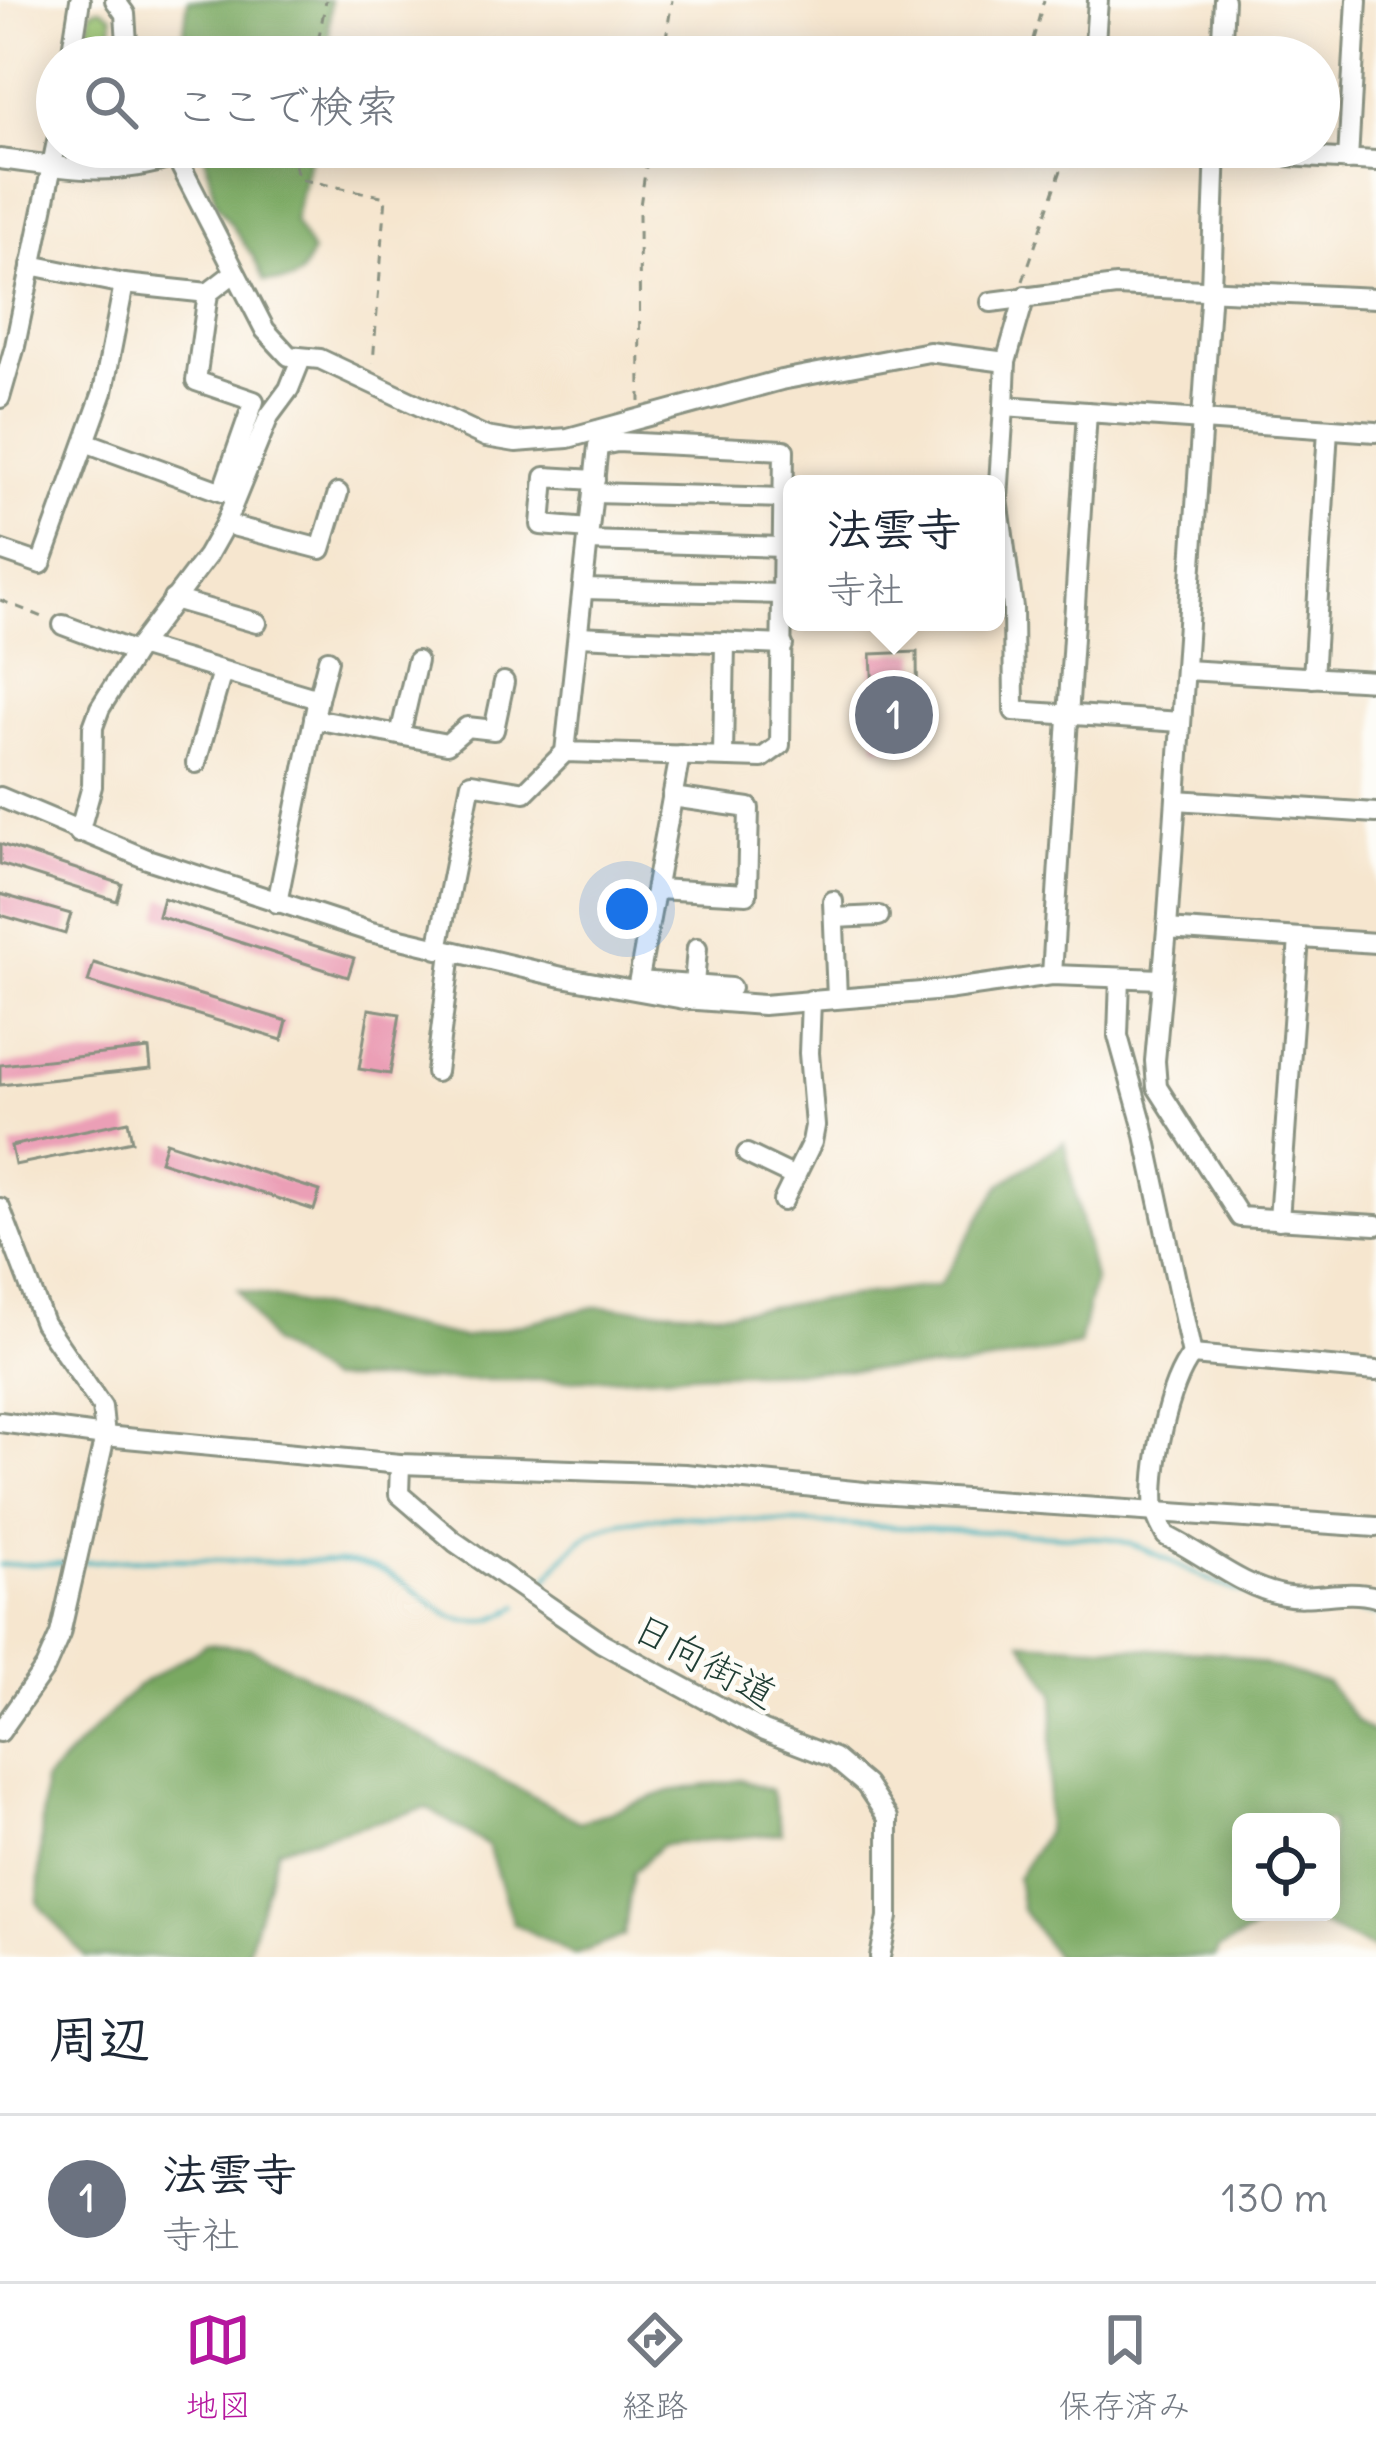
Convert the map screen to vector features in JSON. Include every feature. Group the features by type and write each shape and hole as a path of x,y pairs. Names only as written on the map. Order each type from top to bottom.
{"street":[{"path":"74,36 80,0"},
{"path":"115,0 125,14 127,36"},
{"path":"1095,36 1098,0"},
{"path":"1222,36 1225,0"},
{"path":"1348,160 1357,0"},
{"path":"0,158 36,163"},
{"path":"1340,159 1376,161"},
{"path":"0,398 53,168"},
{"path":"67,168 102,173 143,168"},
{"path":"181,168 266,330 289,356 320,359 464,428 516,442 568,438 781,380 929,352 1006,362"},
{"path":"1215,168 1202,419 1155,1060 1157,1087 1240,1217 1376,1226"},
{"path":"31,265 124,284 208,293 234,273"},
{"path":"0,550 40,564 104,392 124,284"},
{"path":"991,302 1116,286 1376,298"},
{"path":"88,442 222,492 254,401 196,381 208,293"},
{"path":"1000,475 1006,362 1025,296"},
{"path":"79,833 92,786 93,727 100,707 172,599 207,556 269,416 289,389 301,359"},
{"path":"1004,406 1376,432"},
{"path":"1052,975 1087,412"},
{"path":"1313,678 1328,428"},
{"path":"436,1072 444,950 471,783 525,792 566,752 598,446 617,442 784,450 784,475"},
{"path":"566,752 762,758 780,745 783,547 589,535 541,525 545,477 594,486 783,498"},
{"path":"225,524 321,549 338,493"},
{"path":"1005,550 1013,608 1014,711 1181,722"},
{"path":"583,589 783,595"},
{"path":"172,599 257,623"},
{"path":"63,625 318,698"},
{"path":"578,636 783,645"},
{"path":"723,757 724,642"},
{"path":"278,903 328,660"},
{"path":"400,735 417,661"},
{"path":"1185,670 1376,681"},
{"path":"196,764 222,672"},
{"path":"314,719 447,744 466,727 494,730 504,682"},
{"path":"638,985 680,755"},
{"path":"0,797 79,833 278,903 444,950 562,977 731,988"},
{"path":"656,889 747,894 749,808 672,797"},
{"path":"1176,800 1376,813"},
{"path":"837,998 833,909 879,916"},
{"path":"1167,929 1376,943"},
{"path":"1279,1220 1299,938"},
{"path":"694,985 697,948"},
{"path":"638,985 684,999 763,1005 946,990 1052,975 1162,980"},
{"path":"1120,977 1118,1036 1143,1126 1192,1355"},
{"path":"783,1202 815,1126 809,1053 811,1000"},
{"path":"747,1154 795,1177"},
{"path":"0,1208 44,1323 101,1407 105,1436 60,1634 45,1668 0,1732"},
{"path":"1192,1355 1376,1371"},
{"path":"1192,1355 1170,1395 1155,1511 1166,1536 1244,1581 1285,1596 1361,1593 1376,1597"},
{"path":"0,1422 400,1464 685,1474 864,1492 1376,1527"},
{"name":"日向街道","path":"400,1464 399,1494 455,1543 545,1607 764,1731 834,1759 866,1785 888,1817 888,1917 880,1957"}],"path":[{"path":"319,36 326,0"},
{"path":"666,36 672,0"},
{"path":"1034,36 1045,0"},
{"path":"296,168 299,179 386,197 372,382"},
{"path":"640,416 639,212 646,168"},
{"path":"1025,296 1023,277 1062,168"},
{"path":"0,600 63,625"}],"green space":[{"path":"188,0 330,0 329,36 184,36"},
{"path":"101,8 112,16 112,36 87,36 91,11"},
{"path":"208,168 307,168 294,221 312,253 303,270 295,279 264,281 216,203"},
{"path":"1064,1142 1094,1280 1079,1345 960,1368 569,1380 327,1380 271,1343 238,1290 463,1338 594,1307 730,1312 939,1285 1001,1184"},
{"path":"1022,1642 1224,1653 1327,1683 1356,1720 1376,1735 1376,1950 1312,1921 1340,1921 1340,1813 1232,1813 1232,1921 1272,1921 1218,1949 1215,1957 1056,1957 1022,1910 1017,1878 1046,1832 1055,1693"},
{"path":"207,1644 250,1648 580,1822 670,1791 741,1780 771,1790 782,1833 661,1845 633,1873 624,1936 574,1955 513,1923 488,1846 427,1808 278,1848 246,1957 85,1957 38,1903 44,1781 135,1688"}],"building":[{"path":"917,652 918,745 876,747 871,654"},
{"path":"0,844 122,884 117,901 0,864"},
{"path":"0,894 71,914 65,934 0,915"},
{"path":"163,898 354,958 348,977 158,916"},
{"path":"94,963 287,1021 282,1040 88,982"},
{"path":"369,1009 400,1014 390,1074 359,1069"},
{"path":"149,1049 151,1069 0,1085 0,1065"},
{"path":"128,1121 132,1141 15,1165 11,1146"},
{"path":"166,1142 320,1191 314,1210 160,1161"}],"waterway":[{"path":"537,1592 568,1553 594,1532 627,1521 676,1516 1108,1538 1222,1586 1263,1597"},
{"path":"84,1562 346,1562 391,1575 457,1618 495,1618 519,1606"},
{"path":"0,1565 72,1563"},
{"path":"1310,1605 1376,1614"}],"place":[{"name":"法雲寺","path":"894,715"}]}
